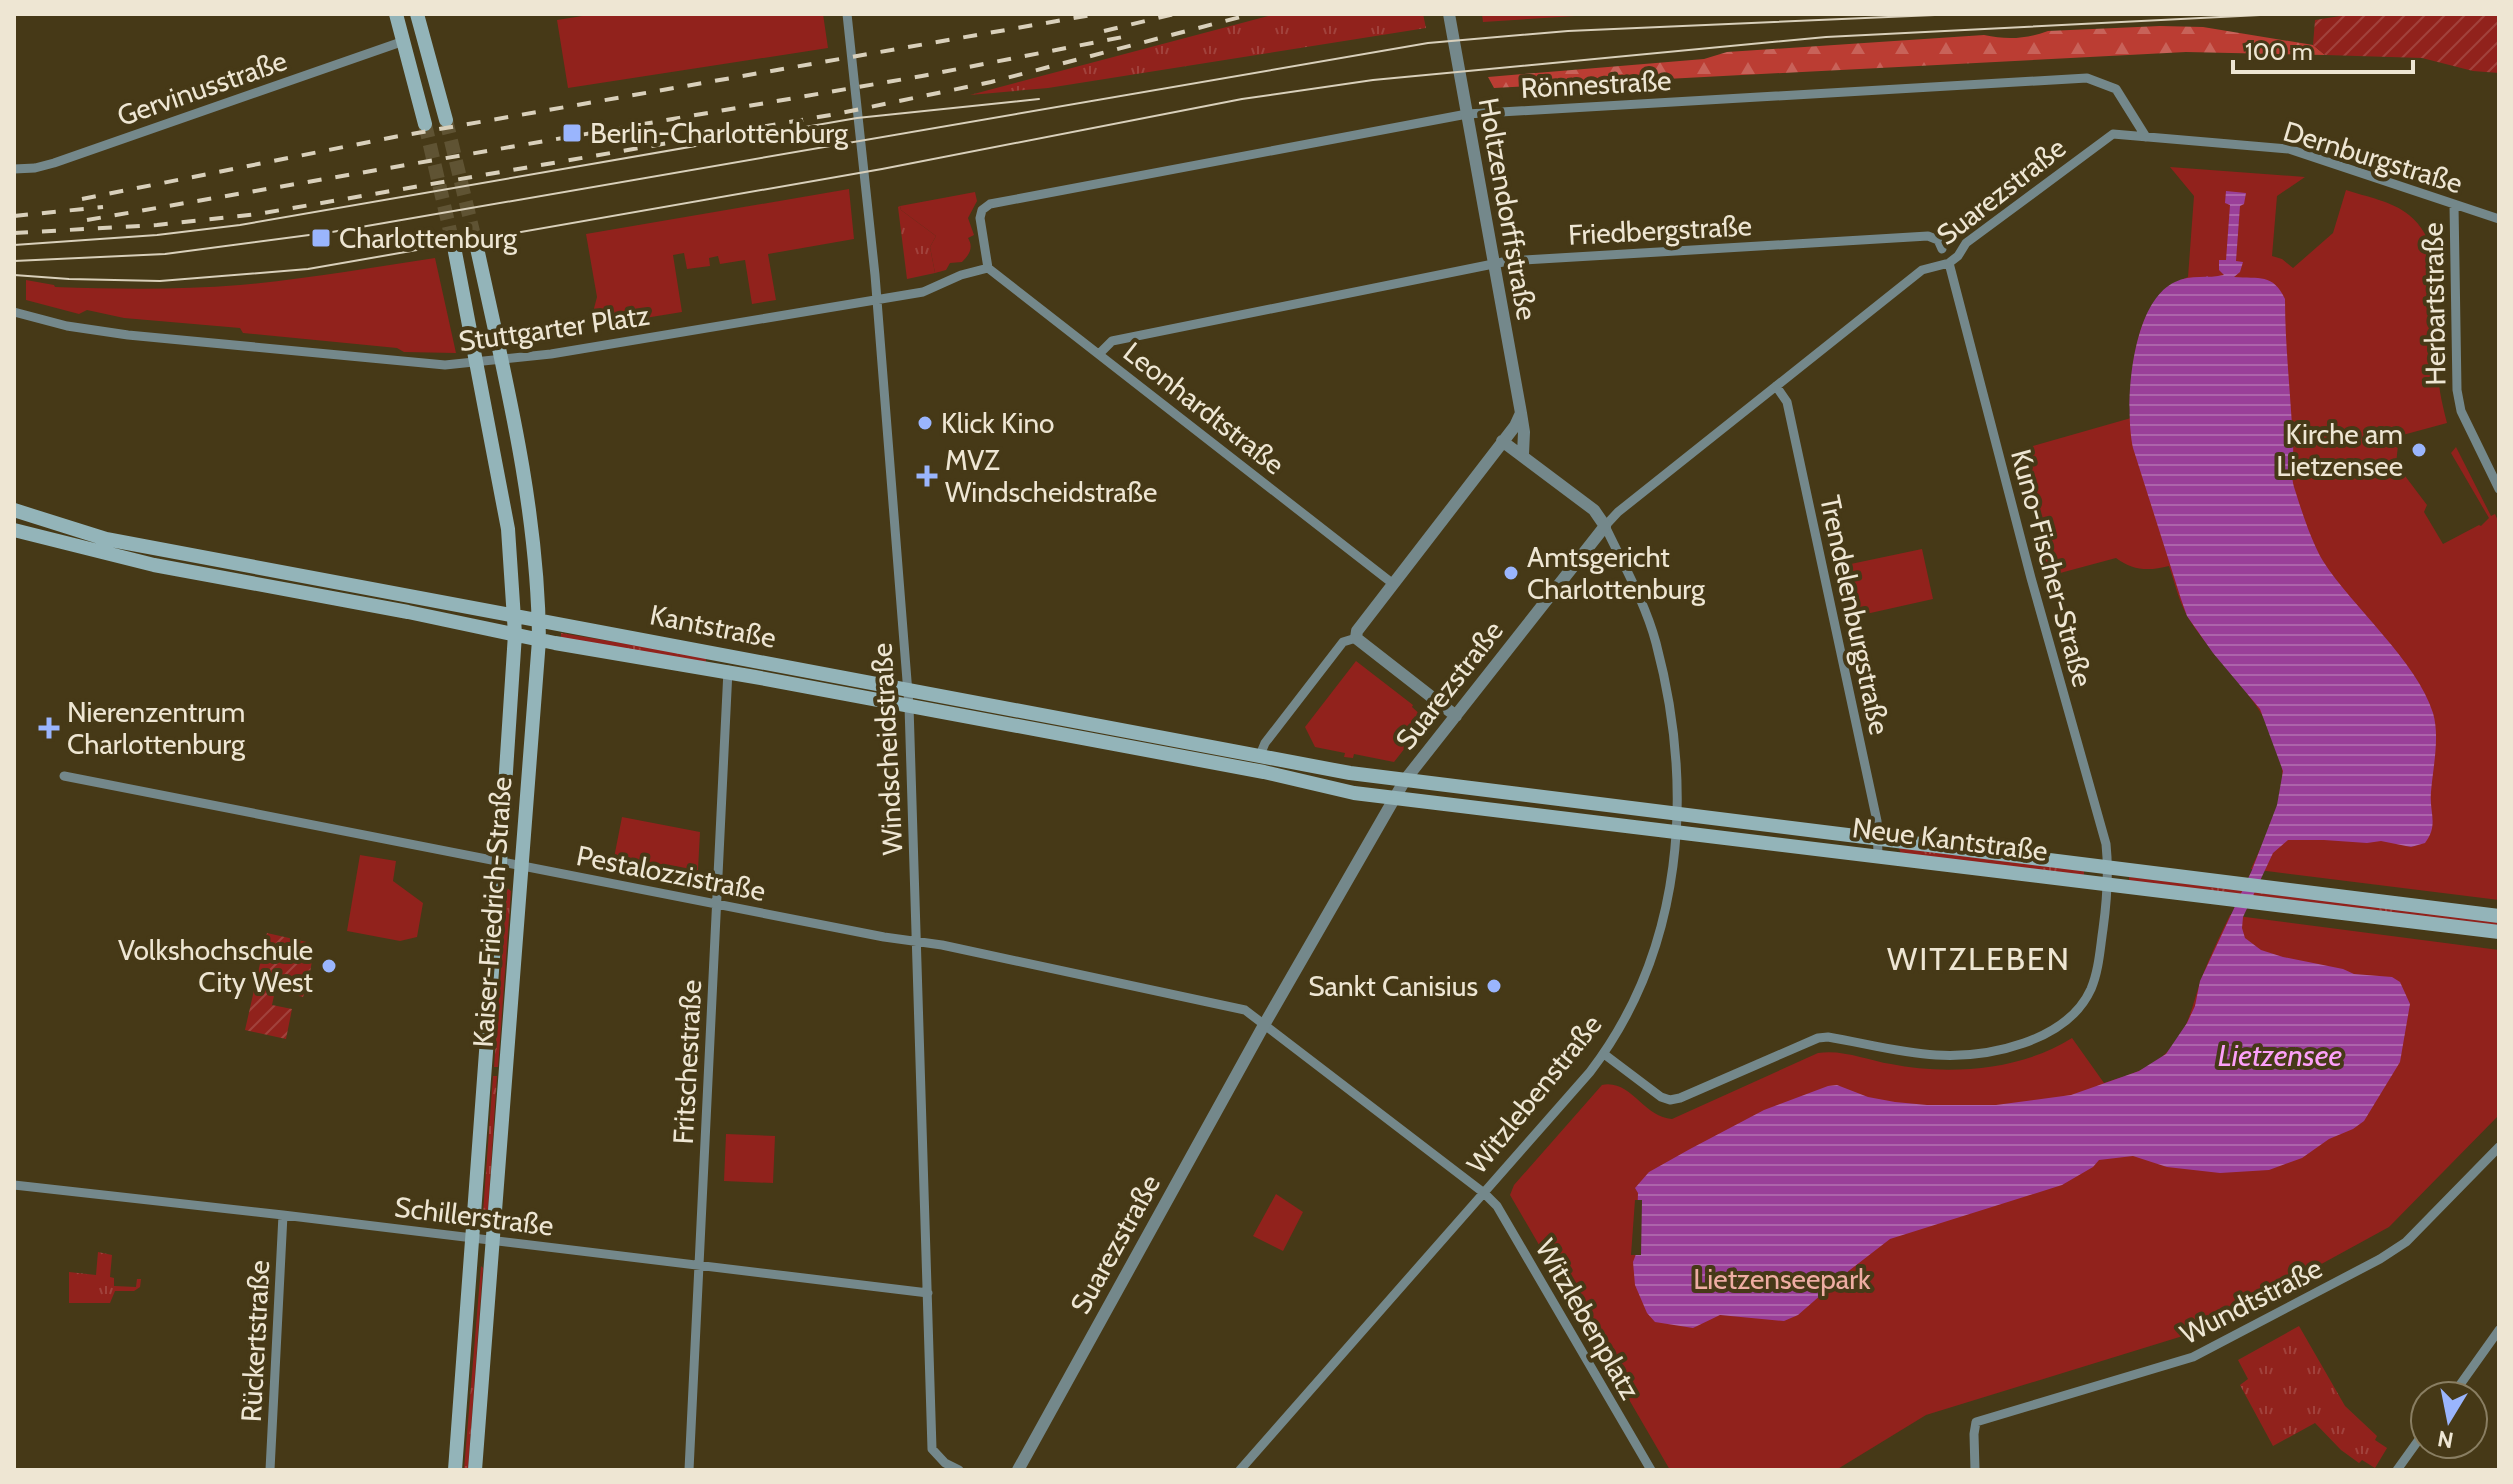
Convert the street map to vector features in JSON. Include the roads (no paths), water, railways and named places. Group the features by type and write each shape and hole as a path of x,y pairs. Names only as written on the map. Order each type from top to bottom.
{"main road":[{"path":"396,14 425,124"},
{"path":"417,14 446,120"},
{"name":"Kaiser-Friedrich-Straße","path":"475,1470 539,640 529,507 477,248"},
{"name":"Kaiser-Friedrich-Straße","path":"455,252 508,529 515,634 455,1470"},
{"name":"Kantstraße","path":"14,510 106,539 1350,773 1405,780"},
{"name":"Kantstraße","path":"14,530 154,565 408,612 539,640 1264,772 1394,799"},
{"name":"Neue Kantstraße","path":"1405,780 2499,916"},
{"name":"Neue Kantstraße","path":"1394,799 2499,932"}],"street":[{"name":"Windscheidstraße","path":"847,14 877,300 909,706 932,1449 945,1463 959,1470"},
{"name":"Holtzendorffstraße","path":"1449,14 1521,413 1523,454"},
{"name":"Gervinusstraße","path":"14,169 54,163 404,41"},
{"name":"Rönnestraße","path":"988,268 980,218 982,210 1005,199 1467,114 2087,78 2116,89 2142,136"},
{"name":"Suarezstraße","path":"1018,1470 1264,1025 1405,780 1605,526 1618,512 1922,270 1949,263 1958,256 1962,246 2113,134 2142,136"},
{"name":"Dernburgstraße","path":"2142,136 2289,149 2499,219"},
{"name":"Herbartstraße","path":"2454,205 2457,390 2461,411 2499,489"},
{"name":"Friedbergstraße","path":"1099,354 1112,341 1508,261 1928,236 1938,240 1942,249"},
{"name":"Kuno-Fischer-Straße","path":"1604,1054 1661,1097 1670,1100 1818,1038 1951,1055 2027,1041 2069,1018 2091,989 2099,959 2109,885 2106,844 2031,578 1949,263"},
{"name":"Stuttgarter Platz","path":"14,312 67,326 128,335 445,365 572,351 923,292 961,275 988,268"},
{"name":"Leonhardtstraße","path":"988,268 1392,583"},
{"name":"Trendelenburgstraße","path":"1776,386 1787,402 1876,815 1878,856"},
{"path":"1260,755 1265,743 1343,642 1356,634 1515,426 1521,413"},
{"name":"Witzlebenstraße","path":"1240,1470 1604,1054 1627,1017 1643,982 1665,911 1679,814 1671,717 1656,642 1635,588 1594,510 1502,441"},
{"path":"1356,634 1456,716"},
{"name":"Fritschestraße","path":"689,1470 731,656"},
{"name":"Pestalozzistraße","path":"64,776 917,942 1245,1010 1264,1025"},
{"name":"Witzlebenplatz","path":"1264,1025 1497,1206 1651,1470"},
{"name":"Wundtstraße","path":"1975,1470 1975,1426 1981,1420 2170,1365 2212,1349 2406,1242 2499,1147"},
{"name":"Schillerstraße","path":"14,1185 928,1293"},
{"name":"Rückertstraße","path":"270,1470 283,1215"},
{"path":"2463,1380 2499,1330"},
{"path":"2397,1470 2409,1453"}],"water":[{"name":"Lietzensee","path":"2226,191 2246,193 2244,204 2240,206 2236,261 2243,262 2240,272 2234,277 2270,281 2285,299 2292,477 2310,535 2336,579 2413,674 2433,713 2436,732 2431,792 2433,824 2425,843 2411,847 2381,841 2288,840 2273,853 2243,917 2242,928 2245,938 2261,950 2354,974 2392,977 2400,982 2410,1004 2400,1062 2364,1121 2329,1139 2302,1158 2269,1170 2220,1173 2167,1167 2133,1156 2099,1160 2093,1167 2062,1185 1890,1239 1798,1315 1784,1321 1720,1315 1693,1328 1655,1322 1647,1313 1635,1285 1633,1262 1636,1254 1638,1193 1635,1188 1649,1172 1764,1110 1828,1086 1837,1085 1868,1097 1927,1105 1996,1105 2071,1095 2139,1071 2166,1054 2187,1023 2195,1006 2200,981 2252,870 2277,805 2283,771 2260,709 2187,616 2133,448 2130,430 2131,382 2140,332 2160,293 2181,280 2224,275 2219,270 2219,260 2226,260 2230,205 2225,203"}],"tunnel":[{"path":"446,120 477,248"},
{"path":"425,124 455,252"}],"tram line":[{"path":"14,261 165,254 332,232 1428,43 1568,31 1958,14"},
{"path":"14,275 160,281 308,269 882,169 1242,99 1373,80 1826,37 2280,14"},
{"path":"14,245 157,235 240,225 857,118 1039,99"}],"railway":[{"path":"82,199 394,137 1097,14"},
{"path":"1104,31 1174,14"},
{"path":"14,233 157,225 258,214 836,114 991,82 1252,14"},
{"path":"87,220 922,76 1123,37"},
{"path":"14,216 103,207"}],"place":[{"name":"Berlin-Charlottenburg","path":"572,133"},
{"name":"Charlottenburg","path":"321,238"},
{"name":"Klick Kino","path":"925,423"},
{"name":"Kirche am Lietzensee","path":"2419,450"},
{"name":"MVZ Windscheidstraße","path":"927,476"},
{"name":"Amtsgericht Charlottenburg","path":"1511,573"},
{"name":"Nierenzentrum Charlottenburg","path":"49,728"},
{"name":"Volkshochschule City West","path":"329,966"},
{"name":"Sankt Canisius","path":"1494,986"}],"district":[{"name":"WITZLEBEN","path":"1979,959"}],"park label":[{"name":"Lietzenseepark","path":"1782,1279"}]}
